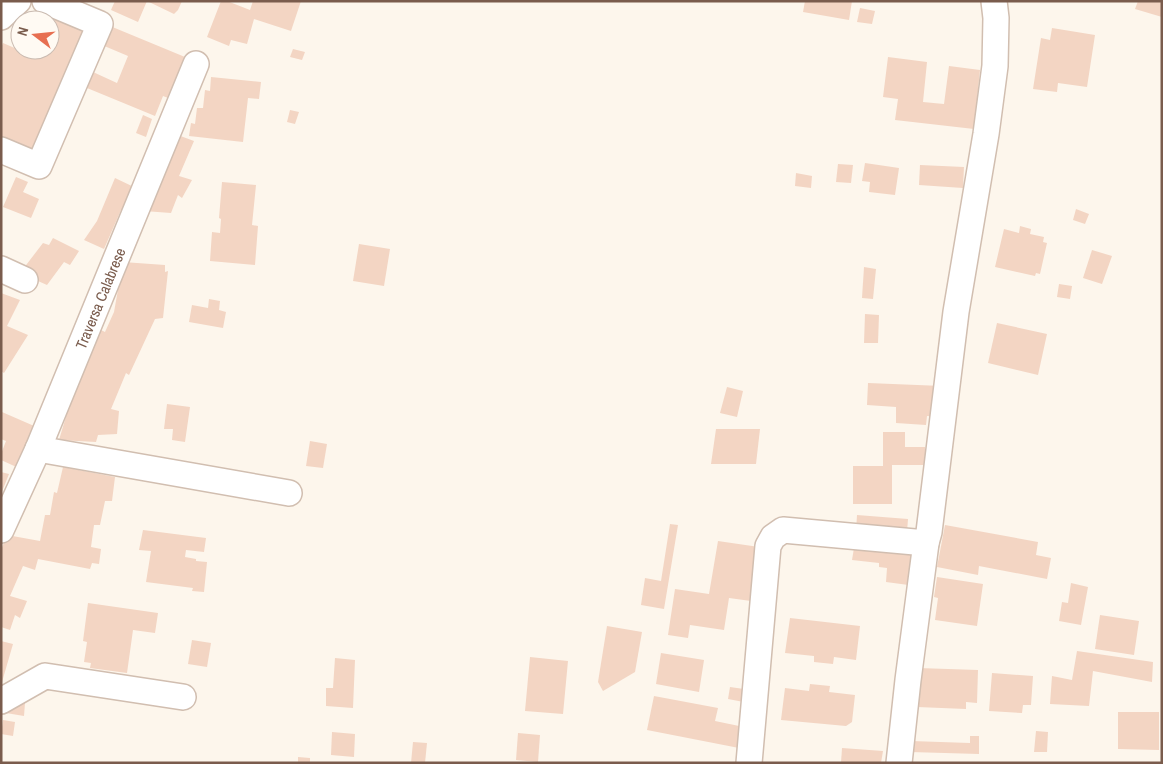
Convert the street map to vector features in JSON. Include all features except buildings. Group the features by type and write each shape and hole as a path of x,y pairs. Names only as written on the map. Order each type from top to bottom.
{"street":[{"path":"1,17 18,1"},
{"path":"1,150 39,166 100,24 45,1"},
{"path":"899,763 956,312 994,75 996,18 994,1"},
{"name":"Traversa Calabrese","path":"1,530 38,449 196,64"},
{"path":"1,269 25,280"},
{"path":"38,449 290,492"},
{"path":"748,763 768,546 773,537 783,530 926,543"},
{"path":"1,701 45,676 183,697"}]}
